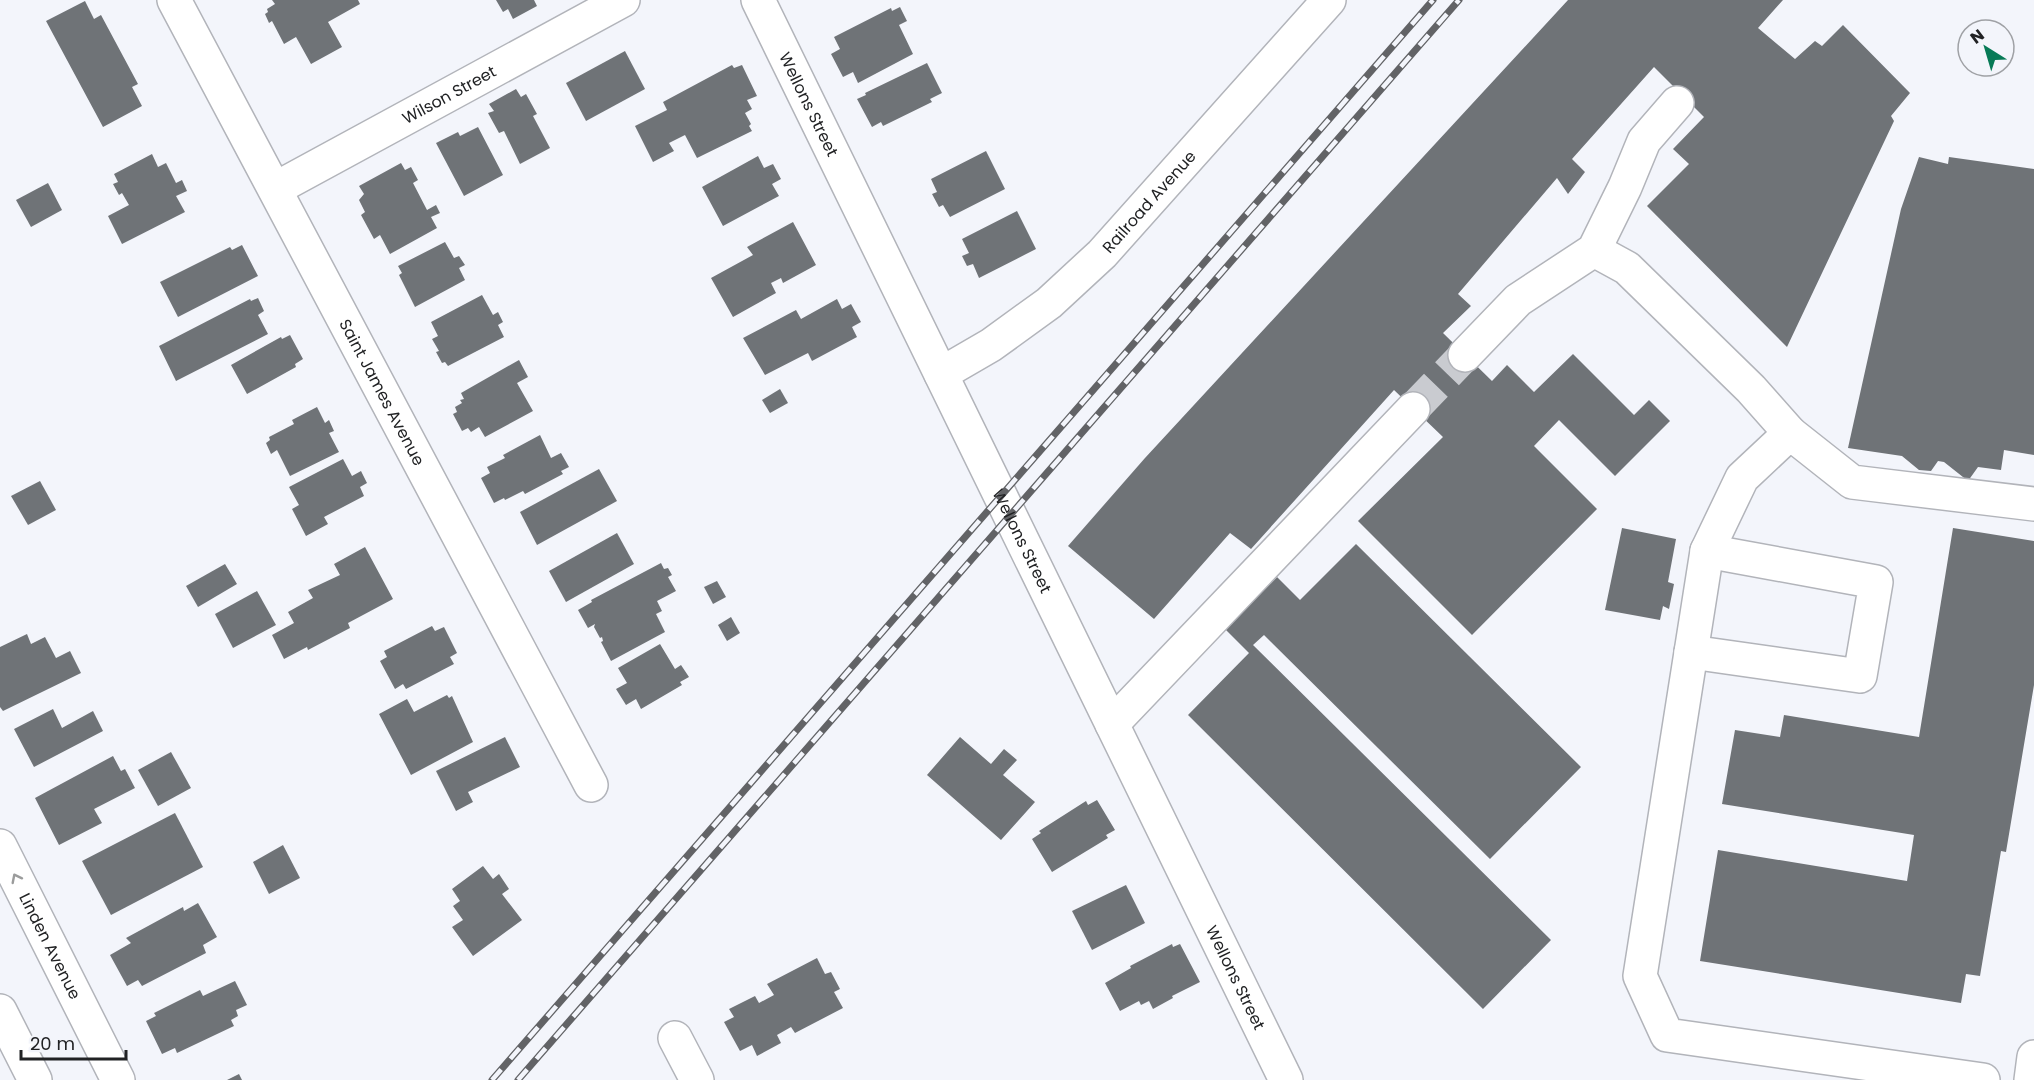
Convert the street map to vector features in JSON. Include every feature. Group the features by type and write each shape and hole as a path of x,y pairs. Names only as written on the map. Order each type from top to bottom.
{"street":[{"name":"Saint James Avenue","path":"174,0 591,785"},
{"name":"Wilson Street","path":"275,189 623,0"},
{"name":"Wellons Street","path":"758,0 1286,1080"},
{"name":"Railroad Avenue","path":"941,374 991,345 1049,303 1102,254 1329,0"},
{"path":"1465,355 1518,300 1594,250 1625,187 1644,141 1677,103"},
{"path":"1594,250 1627,268 1751,389 1790,433 1852,482 2034,504"},
{"path":"1112,724 1413,409"},
{"path":"1790,433 1742,478 1707,551 1640,976 1667,1035 1983,1080"},
{"path":"1691,652 1860,676 1876,582 1707,551"},
{"name":"Linden Avenue","path":"0,846 118,1080"},
{"path":"0,1011 35,1080"},
{"path":"675,1038 697,1080"},
{"path":"2031,1080 2034,1057"}],"building":[{"path":"272,0 358,0 360,4 328,22 342,47 311,64 296,37 284,44 272,21 269,23 265,14 268,12 267,9 275,4"},
{"path":"496,0 534,0 537,6 513,19 508,9 503,12"},
{"path":"1568,0 1783,0 1758,28 1795,59 1815,41 1822,46 1843,25 1910,93 1891,116 1894,121 1787,347 1647,206 1689,164 1673,149 1704,117 1654,67 1572,159 1585,172 1568,194 1557,178 1458,294 1471,306 1443,333 1492,381 1507,365 1534,392 1573,354 1634,415 1649,400 1670,421 1615,476 1559,420 1534,446 1597,509 1472,635 1358,521 1443,437 1394,390 1251,549 1230,533 1154,619 1068,546 1145,458"},
{"path":"85,1 94,19 101,15 138,84 132,87 142,106 103,127 46,21"},
{"path":"900,7 907,21 899,25 913,54 858,83 853,72 843,77 831,54 840,49 834,37 891,8 892,11"},
{"path":"625,51 645,89 586,121 566,83"},
{"path":"927,63 942,93 930,99 932,102 883,126 881,122 872,127 857,99"},
{"path":"732,65 734,68 742,65 757,96 747,100 752,109 745,113 752,131 697,158 685,135 669,143 674,151 653,162 635,126 667,110 663,102"},
{"path":"516,89 521,97 526,94 537,114 533,116 550,148 520,164 504,131 499,133 488,113 494,111 489,104"},
{"path":"478,127 503,175 464,196 436,143 458,132 460,136"},
{"path":"986,151 1005,189 950,217 943,205 939,207 932,194 937,192 931,179"},
{"path":"152,154 158,167 166,163 176,183 182,180 187,191 176,196 185,212 122,244 108,216 129,205 122,193 119,195 113,184 118,182 114,174"},
{"path":"758,156 764,168 773,164 781,179 772,184 779,196 723,226 702,187"},
{"path":"1919,157 1948,164 1949,157 2034,169 2034,455 2004,450 2001,470 1978,467 1968,481 1944,462 1938,461 1931,471 1919,470 1902,456 1848,448 1901,209"},
{"path":"401,163 405,170 411,167 418,180 413,183 427,210 436,205 440,213 431,217 437,228 390,254 380,235 374,239 361,215 365,212 359,200 364,194 359,186"},
{"path":"48,183 62,210 31,227 16,200"},
{"path":"1017,211 1036,249 979,278 973,264 967,266 962,256 969,253 962,239"},
{"path":"793,222 816,265 783,283 781,278 771,283 776,293 733,317 711,278 753,255 747,247"},
{"path":"445,242 454,258 459,256 465,265 459,268 465,280 415,307 399,275 402,273 398,266"},
{"path":"242,245 258,276 178,317 160,282 230,247 232,250"},
{"path":"482,295 493,315 498,312 503,322 498,325 504,337 448,366 445,362 442,363 436,352 439,351 432,339 438,336 431,322"},
{"path":"258,298 264,311 258,315 268,334 176,381 159,346 250,299 251,301"},
{"path":"837,299 842,309 851,304 861,322 852,327 857,337 812,361 808,353 765,375 743,338 796,310 801,319"},
{"path":"290,335 303,359 295,364 296,367 247,394 231,365 281,337 282,339"},
{"path":"519,360 528,377 517,383 533,411 485,437 479,427 471,432 468,428 462,431 453,414 457,412 455,407 462,403 460,400 464,399 461,393"},
{"path":"780,389 788,403 770,413 762,400"},
{"path":"317,407 325,423 329,420 334,431 329,433 339,452 290,476 277,450 271,454 266,443 270,440 269,437 294,424 292,420"},
{"path":"540,435 551,458 561,453 569,467 561,471 563,474 525,494 523,491 494,503 481,478 490,473 487,467 505,458 503,455"},
{"path":"343,459 352,476 361,471 367,483 360,487 364,496 324,517 328,524 306,536 292,509 299,505 289,487"},
{"path":"599,469 617,501 537,545 520,512"},
{"path":"40,481 56,510 28,525 11,496"},
{"path":"1622,528 1676,539 1668,582 1674,584 1669,609 1663,606 1660,620 1605,610"},
{"path":"1953,528 2034,541 2034,685 2006,852 2001,851 1980,976 1966,974 1961,1003 1700,961 1718,850 1907,881 1914,835 1722,804 1735,730 1780,737 1784,715 1919,737"},
{"path":"617,533 634,564 566,602 549,571"},
{"path":"1356,544 1581,767 1490,859 1264,635 1253,645 1551,940 1483,1009 1188,715 1249,653 1225,629 1277,577 1300,600"},
{"path":"365,547 393,599 348,623 350,628 308,650 307,647 284,659 272,635 294,623 288,612 313,598 308,590 340,575 334,564"},
{"path":"661,563 664,569 668,568 672,575 668,577 676,591 657,601 662,611 656,614 665,632 611,661 601,642 602,637 600,638 594,627 595,624 588,628 578,610 592,602 591,600"},
{"path":"225,564 237,584 198,607 186,586"},
{"path":"717,581 726,597 713,604 704,587"},
{"path":"257,591 276,625 233,648 215,614"},
{"path":"731,617 740,633 727,641 718,625"},
{"path":"432,626 435,631 444,627 457,653 450,657 454,664 406,689 403,684 395,689 380,661 387,657 384,651"},
{"path":"27,634 31,644 45,637 56,658 70,651 81,673 3,711 0,707 0,647"},
{"path":"660,644 675,669 681,665 689,677 680,682 682,685 641,709 636,699 626,705 616,689 627,683 618,668"},
{"path":"447,695 449,698 452,696 473,742 411,775 379,714 407,699 414,712"},
{"path":"53,709 62,728 93,711 103,731 34,767 14,729"},
{"path":"505,737 520,767 468,792 473,802 456,811 436,771"},
{"path":"960,737 991,764 1004,749 1017,760 1003,775 1035,802 1001,840 927,775"},
{"path":"171,752 191,788 158,806 138,770"},
{"path":"113,756 121,771 125,769 135,788 94,809 102,823 59,845 35,798"},
{"path":"1097,800 1115,830 1106,835 1108,838 1052,872 1032,839 1041,833 1039,831 1086,801 1088,805"},
{"path":"175,813 203,867 111,915 82,861"},
{"path":"283,845 300,878 269,894 253,862"},
{"path":"483,866 493,879 499,874 509,889 502,894 522,920 473,956 452,927 463,920 453,906 460,901 452,889"},
{"path":"1126,885 1145,923 1092,950 1072,911"},
{"path":"198,903 217,937 203,945 206,953 142,986 138,980 127,986 110,955 131,943 126,938 183,907 184,911"},
{"path":"1172,944 1173,947 1180,944 1200,982 1172,996 1173,998 1153,1009 1149,1001 1141,1005 1139,1001 1120,1011 1105,983 1131,968 1130,966"},
{"path":"817,958 825,974 831,972 840,989 834,992 843,1008 795,1033 791,1027 777,1035 781,1043 757,1056 752,1045 740,1051 724,1022 734,1017 729,1009 755,996 759,1003 774,995 767,984"},
{"path":"235,981 247,1005 236,1010 238,1016 231,1020 234,1026 177,1053 175,1048 162,1054 146,1021 156,1016 154,1013 200,990 203,996"},
{"path":"239,1074 242,1080 227,1080"}],"tunnel":[{"path":"1413,409 1465,355"}],"railway":[{"path":"492,1080 1433,0"},
{"path":"518,1080 1459,0"}]}
